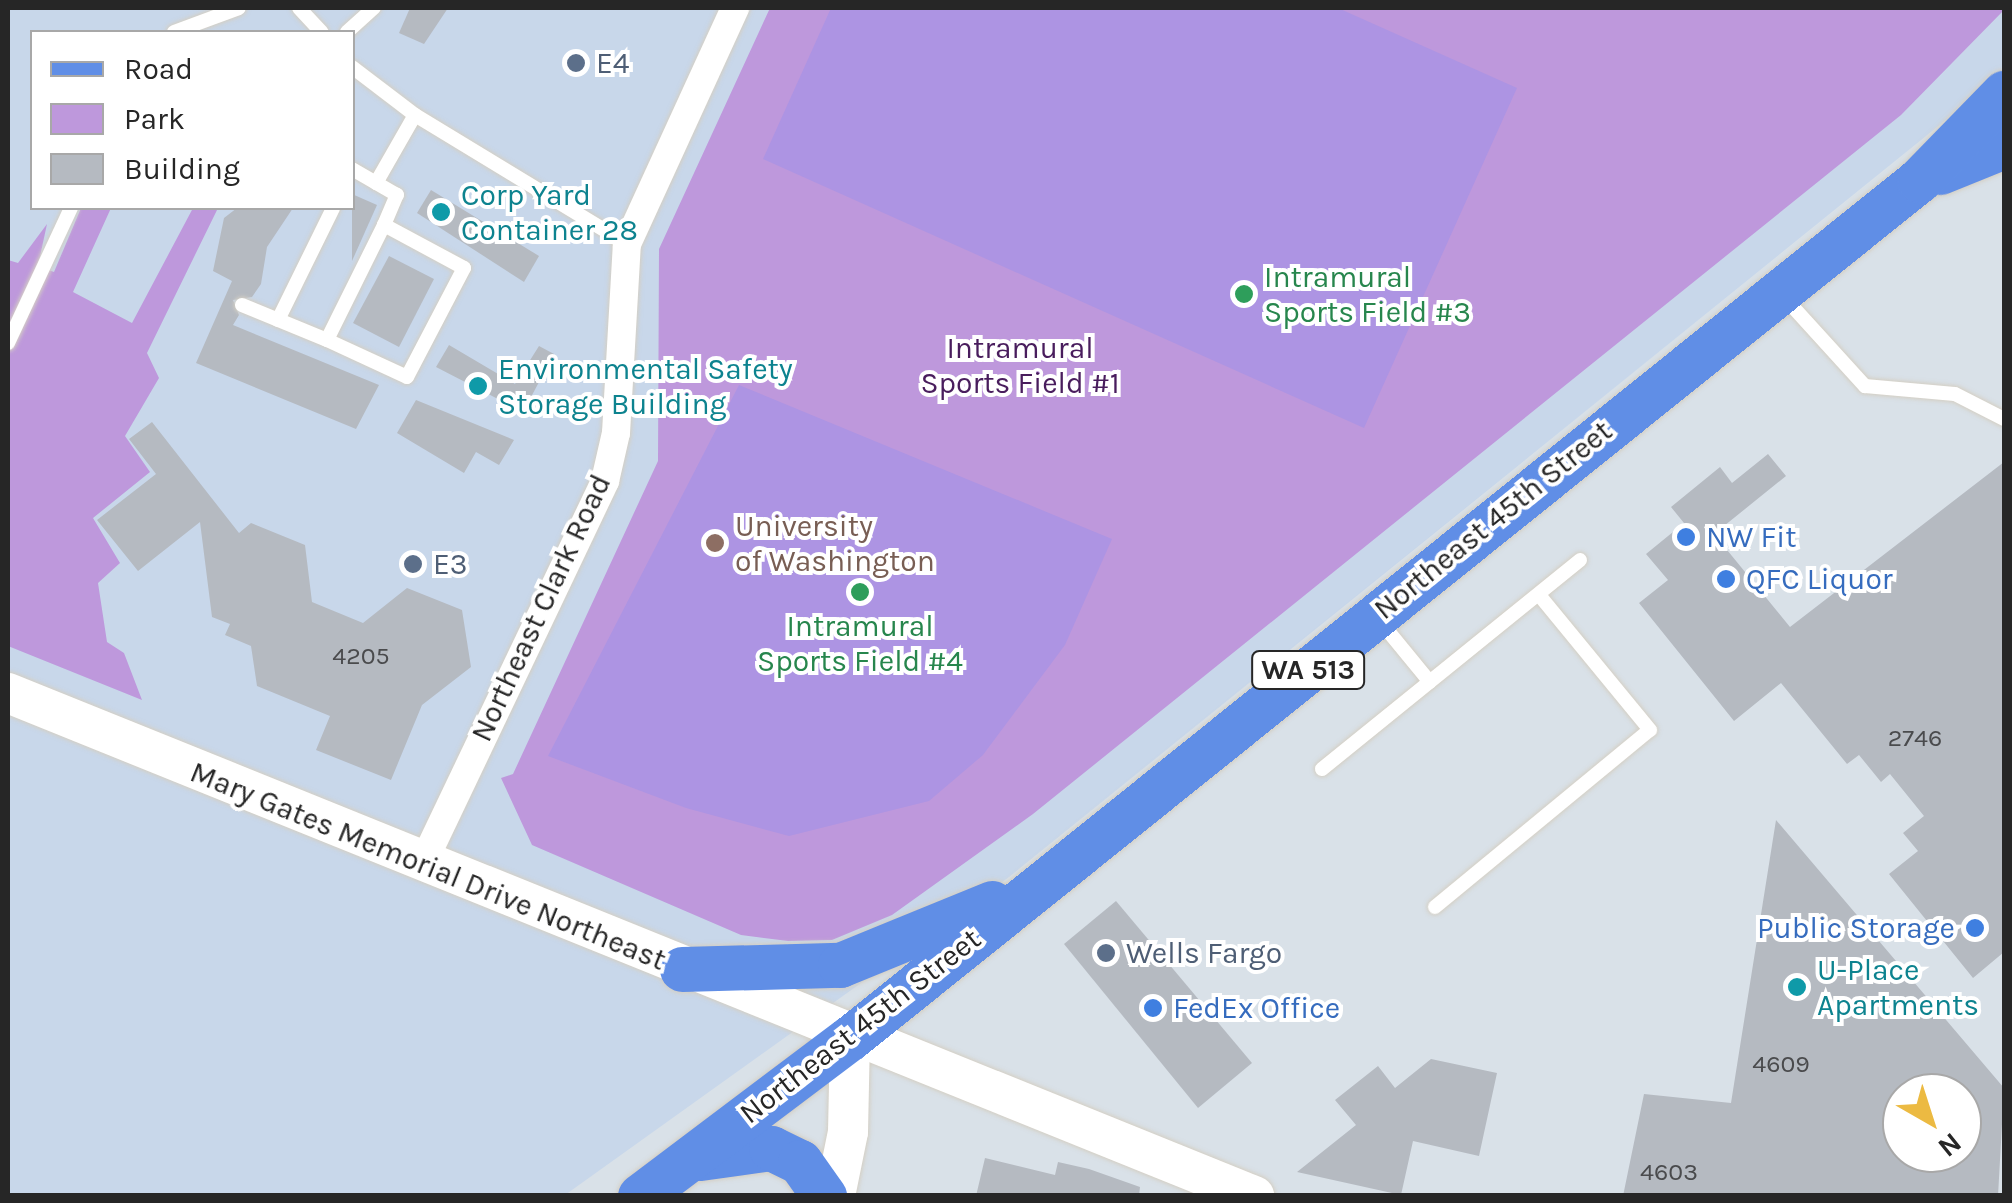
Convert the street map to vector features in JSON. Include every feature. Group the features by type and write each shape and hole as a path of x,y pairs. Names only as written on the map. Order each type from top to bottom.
{"main road":[{"name":"Northeast 45th Street","path":"640,1196 850,1038 1919,180 2004,93"},
{"path":"1919,180 2004,146"},
{"path":"682,969 840,964 1040,883"},
{"path":"683,1163 746,1146 771,1148 800,1162 824,1196"}],"street":[{"name":"Northeast Clark Road","path":"423,863 604,480 616,433 627,244 734,8"},
{"name":"Mary Gates Memorial Drive Northeast","path":"8,694 850,1038 1254,1196"},
{"path":"835,1196 848,1132 850,1038"}],"lane":[{"path":"179,30 238,8"},
{"path":"299,8 318,30"},
{"path":"349,30 374,8"},
{"path":"355,70 415,115 627,244"},
{"path":"376,183 415,115"},
{"path":"327,340 397,195 355,171"},
{"path":"8,344 70,210"},
{"path":"278,320 332,210"},
{"path":"242,304 406,377 464,268 384,225"},
{"path":"1780,292 1865,386 1966,397 2004,419"},
{"path":"1322,768 1580,560"},
{"path":"1435,907 1650,730 1539,595"},
{"path":"1375,616 1430,682"}],"shaded area":[{"name":"University of Washington","path":"8,8 2004,8 2004,73 1009,877 565,1195 8,1196"},
{"name":"Intramural Sports Field #3","path":"831,8 1338,8 1517,88 1364,428 763,159"},
{"name":"Intramural Sports Field #4","path":"739,385 1112,539 1065,645 983,755 929,801 789,836 686,808 548,756"}],"green space":[{"name":"Intramural Sports Field #1","path":"770,8 2004,10 1901,115 1033,814 892,915 832,940 788,941 741,935 532,845 501,778 513,774 658,461 659,249"},
{"path":"80,210 110,210 73,292 132,323 192,210 217,210 147,353 159,378 125,436 150,472 93,518 120,563 98,583 107,642 124,653 142,700 8,646 8,260 18,263 47,224 38,266 54,272"}],"building":[{"path":"410,8 448,8 424,44 399,33"},
{"path":"431,190 539,256 524,282 417,213"},
{"path":"355,195 377,205 352,261 352,210"},
{"path":"234,210 292,210 267,247 261,284 252,297 233,300 239,315 233,325 379,385 356,429 196,363 232,281 213,271 224,218"},
{"path":"389,256 434,279 399,347 353,323"},
{"path":"449,345 515,384 539,346 554,354 523,412 436,367"},
{"path":"416,400 514,440 499,465 476,452 464,473 397,433"},
{"path":"152,422 239,533 251,523 305,545 312,602 363,623 407,588 462,610 471,667 422,705 391,780 316,750 330,716 257,686 251,646 225,635 230,624 212,617 200,522 138,571 97,520 156,474 129,439"},
{"path":"1768,454 1786,476 1714,534 1790,627 2004,462 2004,952 1973,978 1889,874 1918,851 1903,833 1924,816 1890,774 1881,782 1859,755 1847,764 1781,683 1734,721 1639,603 1668,580 1646,554 1684,523 1671,507 1720,467 1732,483"},
{"name":"U-Place Apartments","path":"1776,820 2004,1088 1998,1196 1623,1196 1644,1094 1731,1103"},
{"path":"1116,901 1252,1063 1198,1108 1064,944"},
{"path":"1431,1059 1497,1073 1479,1156 1413,1141 1401,1195 1297,1172 1356,1125 1335,1100 1378,1066 1395,1088"},
{"path":"985,1158 1055,1175 1058,1162 1089,1169 1140,1187 1139,1196 976,1196"}],"place":[{"name":"E4","path":"576,63"},
{"name":"Corp Yard Container 28","path":"441,212"},
{"name":"Intramural Sports Field #3","path":"1244,294"},
{"name":"Environmental Safety Storage Building","path":"478,386"},
{"name":"NW Fit","path":"1686,537"},
{"name":"University of Washington","path":"715,543"},
{"name":"E3","path":"413,564"},
{"name":"QFC Liquor","path":"1726,579"},
{"name":"Intramural Sports Field #4","path":"860,592"},
{"name":"Public Storage","path":"1975,928"},
{"name":"Wells Fargo","path":"1106,953"},
{"name":"U-Place Apartments","path":"1797,987"},
{"name":"FedEx Office","path":"1153,1008"}]}
